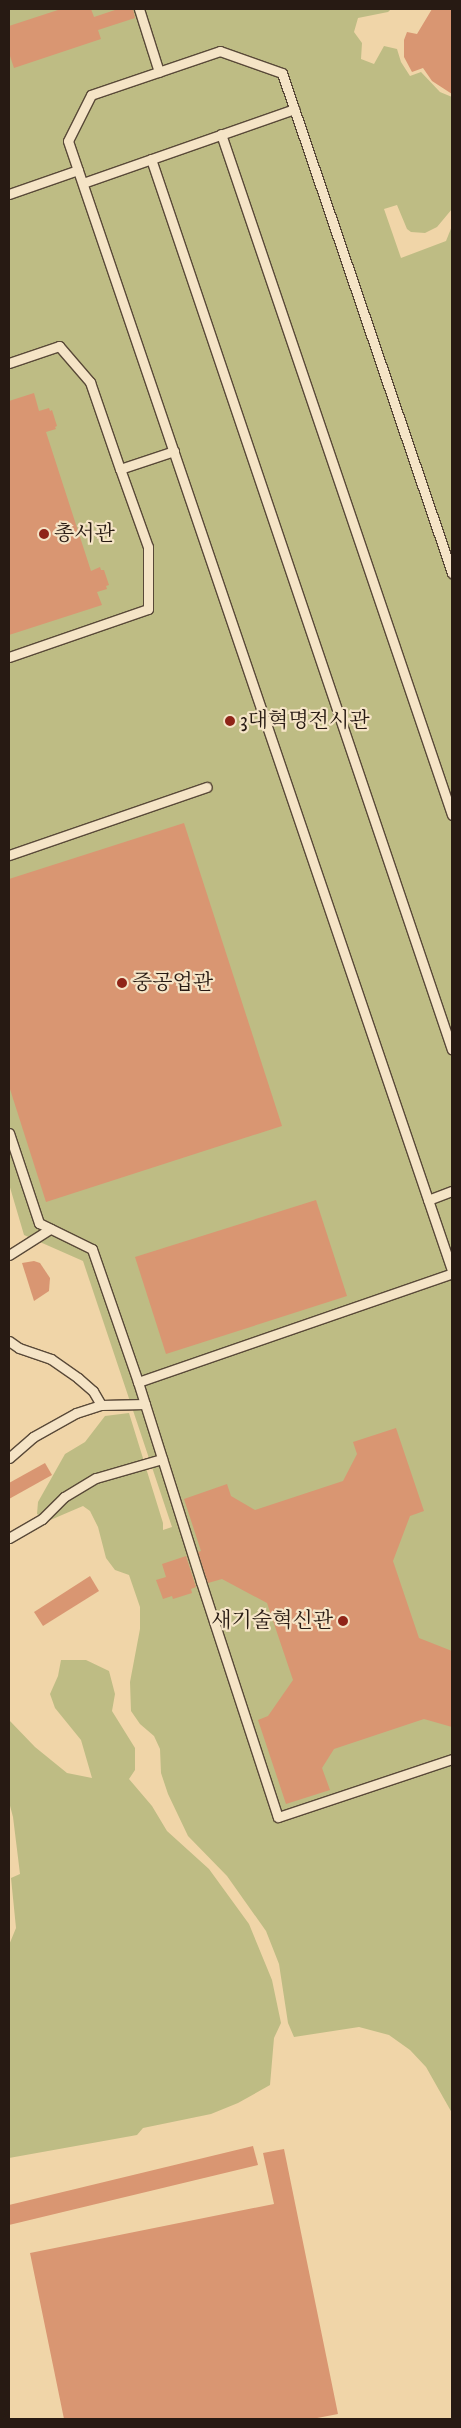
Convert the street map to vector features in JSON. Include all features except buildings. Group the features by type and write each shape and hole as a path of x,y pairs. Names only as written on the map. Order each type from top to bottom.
{"lane":[{"path":"139,9 159,72"},
{"path":"138,1382 452,1271 68,141 91,95 220,51 282,73 452,573"},
{"path":"83,183 294,109"},
{"path":"221,134 452,816"},
{"path":"150,159 452,1050"},
{"path":"9,194 78,170"},
{"path":"9,363 59,346 90,382 148,547 148,609 9,657"},
{"path":"120,469 174,451"},
{"path":"442,544 452,541"},
{"path":"9,855 206,787"},
{"path":"9,1133 38,1223 92,1248 138,1382 278,1817 452,1759"},
{"path":"428,1200 452,1191"},
{"path":"9,1255 50,1229"},
{"path":"9,1340 19,1348 51,1359 64,1368 93,1391 101,1405"},
{"path":"9,1458 34,1437 76,1413 101,1405 145,1404"},
{"path":"9,1538 42,1519 64,1497 96,1478 162,1459"}],"shaded area":[{"name":"3대혁명전시관","path":"391,9 388,12 358,18 354,32 362,43 361,59 374,64 384,46 397,49 401,62 410,76 421,72 440,92 452,97 452,209 437,227 425,233 411,232 407,229 397,205 384,209 401,258 446,241 452,226 452,2113 426,2067 410,2050 389,2035 359,2027 294,2037 288,2023 279,1964 266,1931 227,1876 188,1836 168,1794 161,1773 160,1749 154,1736 140,1724 131,1711 130,1682 140,1629 140,1607 129,1575 115,1570 106,1558 98,1527 90,1511 83,1506 48,1521 37,1514 38,1502 65,1454 85,1442 105,1416 129,1413 163,1523 163,1530 172,1527 83,1261 24,1235 9,1184 9,10"},
{"path":"61,1660 86,1660 109,1671 115,1694 112,1711 135,1748 135,1770 129,1779 152,1806 167,1831 209,1869 249,1924 272,1980 281,2023 274,2038 270,2085 238,2103 211,2114 143,2128 137,2135 9,2158 9,1945 16,1928 11,1878 20,1874 13,1817 9,1802 9,1720 35,1747 67,1773 92,1778 81,1740 55,1708 50,1694 58,1676"}],"place":[{"name":"총서관","path":"44,534"},
{"name":"3대혁명전시관","path":"230,721"},
{"name":"중공업관","path":"122,983"},
{"name":"새기술혁신관","path":"343,1621"}]}
